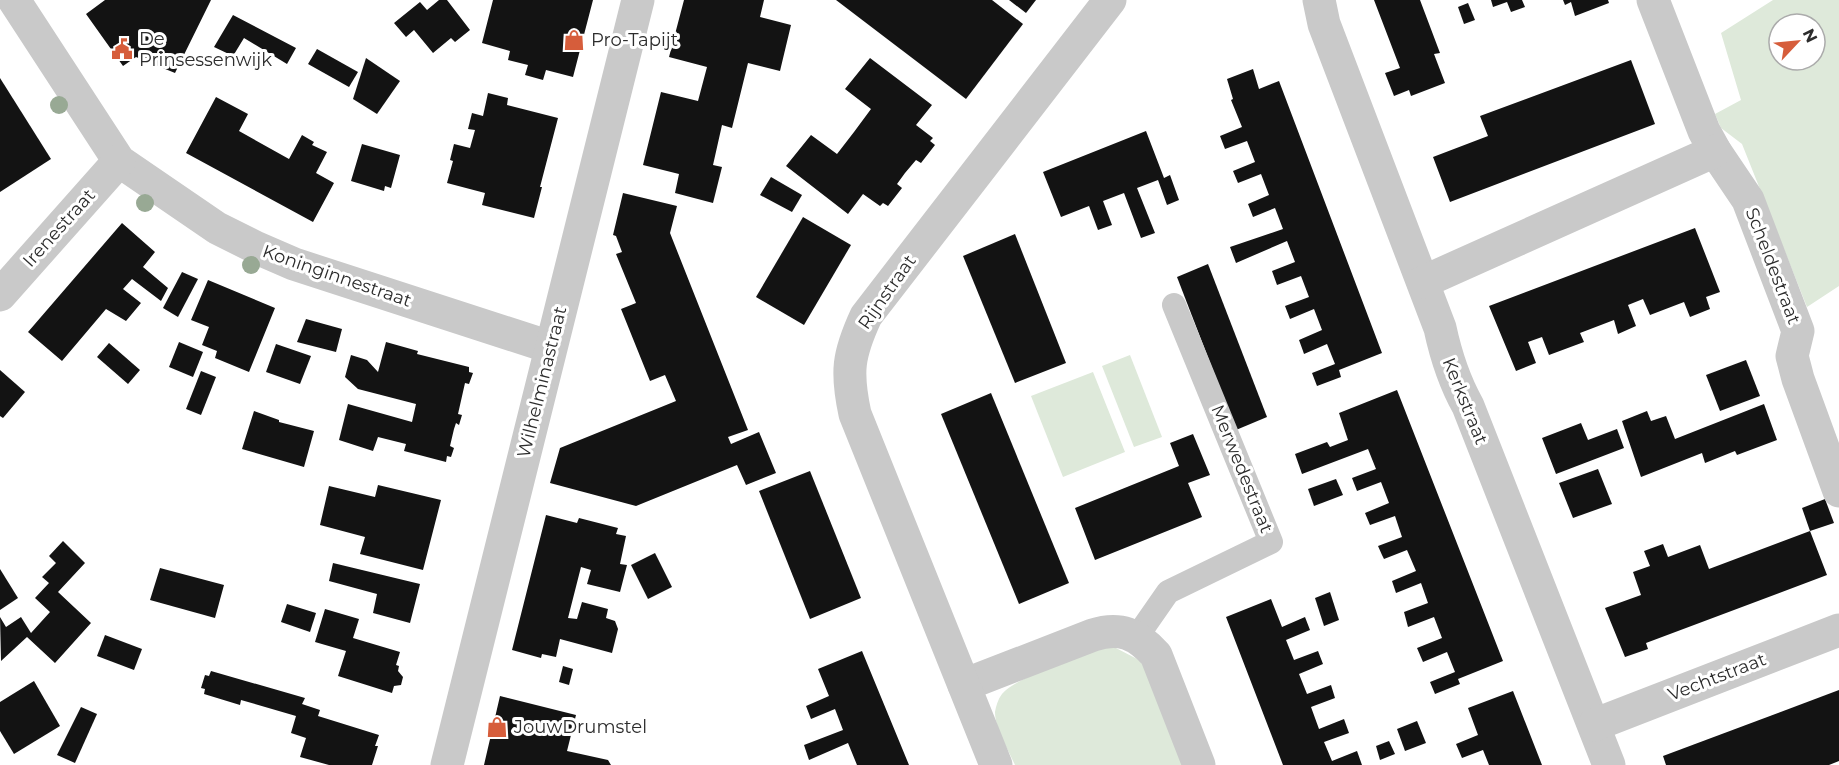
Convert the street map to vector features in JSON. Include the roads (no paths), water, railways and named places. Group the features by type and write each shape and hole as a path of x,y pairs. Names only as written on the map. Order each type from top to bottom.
{"street":[{"name":"Koninginnestraat","path":"14,0 119,161 217,228 294,264 550,347"},
{"name":"Wilhelminastraat","path":"447,765 638,0"},
{"name":"Rijnstraat","path":"996,765 855,414 849,389 849,363 866,316 1110,0"},
{"name":"Kerkstraat","path":"1319,0 1324,24 1440,328 1445,355 1456,385 1468,406 1609,765"},
{"name":"Scheldestraat","path":"1653,0 1704,131 1714,151 1748,200 1798,331 1792,356 1798,379 1839,491"},
{"path":"1423,282 1714,151"},
{"name":"Irenestraat","path":"0,296 119,161"},
{"path":"964,686 1103,632 1114,630 1126,632 1147,645 1156,655 1199,765"},
{"name":"Vechtstraat","path":"1594,725 1839,630"}],"lane":[{"name":"Merwedestraat","path":"1136,638 1168,592 1271,542 1174,305"}],"place":[{"name":"Pro-Tapijt","path":"574,40"},
{"name":"De Prinsessenwijk","path":"122,49"},
{"name":"JouwDrumstel","path":"497,727"}]}
